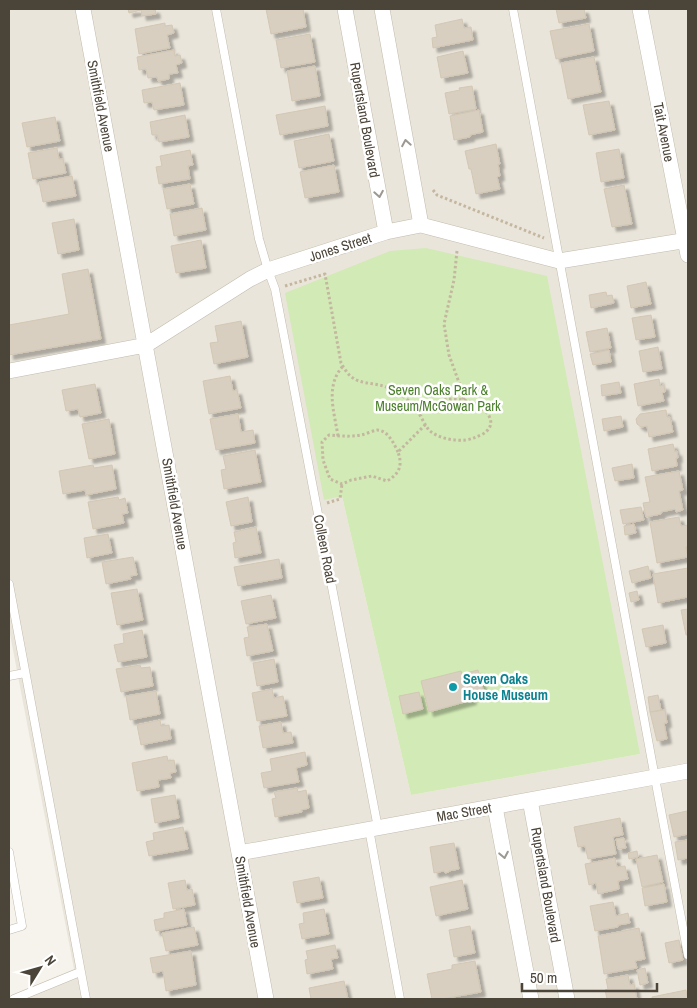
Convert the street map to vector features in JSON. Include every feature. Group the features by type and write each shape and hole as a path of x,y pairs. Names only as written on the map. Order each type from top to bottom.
{"street":[{"name":"Smithfield Avenue","path":"83,9 266,999"},
{"name":"Rupertsland Boulevard","path":"345,9 386,232"},
{"path":"382,9 420,225"},
{"name":"Tait Avenue","path":"640,9 687,246"},
{"name":"Jones Street","path":"9,371 146,345 250,279 268,270 386,232 420,225 560,261 687,246"},
{"name":"Mac Street","path":"239,853 688,771"},
{"name":"Rupertsland Boulevard","path":"530,800 567,999"},
{"path":"495,807 531,999"}],"lane":[{"name":"Colleen Road","path":"216,9 259,238 275,289 317,506 373,829 400,999"},
{"path":"513,9 688,955"},
{"path":"9,584 86,999"},
{"path":"9,676 25,673"},
{"path":"9,852 22,926 9,930"},
{"path":"14,999 80,972"}],"path":[{"path":"433,190 437,195 556,243"},
{"path":"457,247 454,280 444,324 449,355 464,400"},
{"path":"275,289 326,274 343,366 352,378 394,390 412,403 429,431 443,438 459,441 472,439 484,434 490,428 491,421 480,407 469,401 456,399 440,402 427,408 421,416"},
{"path":"338,436 331,392 336,374 343,366"},
{"path":"398,452 426,424"},
{"path":"377,430 386,433 401,459 399,469 394,477 387,481 372,476 342,484 330,479 323,460 322,442 329,435 338,436 364,435 377,430"},
{"path":"317,506 340,499 342,484"}],"shaded area":[{"path":"9,9 688,9 688,999 9,999 9,996 74,969 9,629","holes":["342,496 640,754 411,795"]}],"green space":[{"name":"Seven Oaks Park & Museum/McGowan Park","path":"426,248 547,276 640,754 411,795 342,496 324,500 285,293 390,251"}],"building":[{"path":"128,9 155,9 156,14 142,16 141,10 129,13"},
{"path":"266,9 303,9 306,27 271,34"},
{"path":"556,9 584,9 586,18 559,23"},
{"path":"462,19 464,28 471,27 473,40 433,48 432,38 437,37 435,25"},
{"path":"165,23 165,26 172,25 174,33 167,35 170,48 139,54 135,29"},
{"path":"589,24 594,51 556,59 550,31"},
{"path":"310,34 315,62 281,68 276,40"},
{"path":"174,50 175,56 180,55 182,63 176,65 178,73 169,74 169,79 158,81 157,77 148,78 146,69 139,70 137,57"},
{"path":"463,51 468,73 441,78 437,57"},
{"path":"594,57 601,92 568,99 561,63"},
{"path":"315,66 320,96 292,101 287,71"},
{"path":"180,83 184,105 154,110 152,102 144,103 142,90"},
{"path":"472,86 476,109 449,114 445,93"},
{"path":"609,101 615,130 589,135 583,105"},
{"path":"325,106 328,126 280,135 276,115"},
{"path":"479,110 483,132 454,140 450,116"},
{"path":"185,115 189,137 159,142 157,135 152,135 150,122"},
{"path":"55,117 60,141 27,147 22,123"},
{"path":"329,134 334,161 299,168 294,141"},
{"path":"496,144 500,164 498,164 500,176 497,177 500,189 476,194 465,151"},
{"path":"57,148 59,159 63,159 66,173 33,179 28,153"},
{"path":"619,149 624,178 601,182 596,153"},
{"path":"190,150 193,165 188,166 190,179 159,184 156,167 162,166 160,156"},
{"path":"334,165 339,192 305,198 300,172"},
{"path":"72,176 76,196 43,202 39,182"},
{"path":"190,184 194,204 167,209 163,189"},
{"path":"624,185 632,224 612,227 604,189"},
{"path":"202,208 206,230 174,236 170,214"},
{"path":"74,219 79,250 58,254 52,223"},
{"path":"201,240 206,268 176,273 171,246"},
{"path":"88,269 101,339 9,355 9,325 69,314 62,274"},
{"path":"646,282 651,304 631,308 627,286"},
{"path":"606,292 607,296 612,295 614,303 591,308 589,295"},
{"path":"651,315 655,337 636,340 632,318"},
{"path":"241,321 248,357 214,364 210,343 218,342 215,326"},
{"path":"607,328 611,348 590,352 586,332"},
{"path":"658,347 662,369 643,372 639,351"},
{"path":"609,350 611,362 593,365 590,354"},
{"path":"230,376 233,391 237,390 241,408 209,414 203,381"},
{"path":"659,379 660,386 664,385 665,392 662,393 664,401 638,406 634,384"},
{"path":"619,382 621,393 602,396 601,385"},
{"path":"95,384 101,413 80,417 78,409 66,411 62,390"},
{"path":"666,410 667,417 670,417 673,432 649,437 647,426 641,427 637,424 636,419 640,414"},
{"path":"238,414 241,432 253,430 255,443 216,450 210,419"},
{"path":"621,416 623,427 604,431 602,419"},
{"path":"109,419 115,454 89,459 82,424"},
{"path":"673,444 675,452 677,451 677,466 652,471 648,449"},
{"path":"255,450 261,482 224,489 221,470 226,469 223,456"},
{"path":"632,464 634,478 615,481 612,468"},
{"path":"93,465 94,468 112,465 116,489 86,495 85,490 63,494 59,471"},
{"path":"679,471 683,490 679,491 683,510 676,512 675,509 646,517 643,503 650,502 645,477"},
{"path":"118,497 119,500 125,498 128,513 122,514 124,523 93,529 88,502"},
{"path":"248,497 252,522 231,526 226,502"},
{"path":"641,507 644,520 623,524 620,510"},
{"path":"679,517 681,526 688,525 688,546 686,547 688,557 657,563 650,522"},
{"path":"634,524 636,533 625,535 624,526"},
{"path":"256,527 261,553 235,558 233,543 236,542 234,532"},
{"path":"108,534 112,553 87,558 84,538"},
{"path":"133,557 137,575 130,576 131,579 106,584 102,562"},
{"path":"279,559 282,578 238,586 234,567"},
{"path":"648,566 651,578 632,583 629,571"},
{"path":"688,568 688,597 658,603 653,574"},
{"path":"137,589 143,620 117,625 111,593"},
{"path":"637,591 639,600 631,602 629,593"},
{"path":"271,595 276,618 246,624 241,601"},
{"path":"688,609 688,635 686,635 681,610"},
{"path":"267,624 273,651 247,656 244,638 249,637 247,627"},
{"path":"663,625 666,643 646,647 642,629"},
{"path":"142,630 147,657 118,662 114,645 124,643 123,634"},
{"path":"274,659 278,682 257,686 253,663"},
{"path":"140,665 141,668 150,667 153,686 121,692 116,669"},
{"name":"Seven Oaks House Museum","path":"478,670 484,693 471,696 472,700 429,712 421,681 461,671 462,674"},
{"path":"272,689 274,698 283,696 287,716 257,721 252,693"},
{"path":"156,691 160,714 130,720 126,696"},
{"path":"419,692 423,709 403,714 399,696"},
{"path":"658,695 661,710 650,712 648,697"},
{"path":"665,710 667,723 664,723 667,739 657,741 650,712"},
{"path":"160,720 161,726 169,725 171,739 141,745 137,725"},
{"path":"281,722 283,733 291,732 293,743 263,748 259,726"},
{"path":"305,752 307,765 296,768 299,782 264,788 261,773 272,771 270,759"},
{"path":"167,756 168,761 174,760 176,772 170,773 171,778 158,780 159,787 137,791 132,763"},
{"path":"297,788 298,792 306,790 309,808 301,810 302,812 275,817 272,799 276,798 274,792"},
{"path":"175,795 179,818 155,823 151,799"},
{"path":"687,811 688,834 674,837 669,815"},
{"path":"620,818 623,835 613,837 616,854 588,859 585,846 578,847 574,827"},
{"path":"183,827 188,849 149,856 146,842 154,840 153,833"},
{"path":"624,838 626,848 618,849 616,839"},
{"path":"688,840 688,858 678,860 675,842"},
{"path":"454,843 459,869 445,873 444,871 434,873 430,847"},
{"path":"637,851 638,857 629,859 628,853"},
{"path":"657,855 663,882 642,887 636,859"},
{"path":"615,858 617,867 625,866 628,879 618,881 619,889 598,894 596,883 589,885 585,864"},
{"path":"319,877 323,898 297,903 293,882"},
{"path":"185,880 187,890 192,889 195,905 173,909 168,883"},
{"path":"462,880 468,909 436,916 430,887"},
{"path":"664,884 667,902 645,906 642,888"},
{"path":"613,902 616,916 628,913 630,923 595,931 590,906"},
{"path":"184,909 187,925 156,931 154,920 164,918 164,913"},
{"path":"324,909 329,934 302,939 299,924 304,923 303,913"},
{"path":"470,926 475,953 454,957 449,930"},
{"path":"194,927 198,945 166,951 162,933"},
{"path":"639,928 645,959 635,961 637,968 604,974 598,936"},
{"path":"679,940 683,960 669,963 665,943"},
{"path":"335,945 338,958 331,959 333,969 307,974 305,960 308,959 306,951"},
{"path":"191,951 196,985 166,991 163,971 153,973 150,958"},
{"path":"475,961 481,992 432,999 427,974 452,969 452,965"},
{"path":"645,968 648,983 640,985 637,970"},
{"path":"628,975 630,985 634,984 637,999 607,999 605,990 608,989 606,979"},
{"path":"344,981 348,999 311,999 309,988"},
{"path":"686,990 688,999 652,999 652,997"}],"place":[{"name":"Seven Oaks House Museum","path":"453,687"}]}
